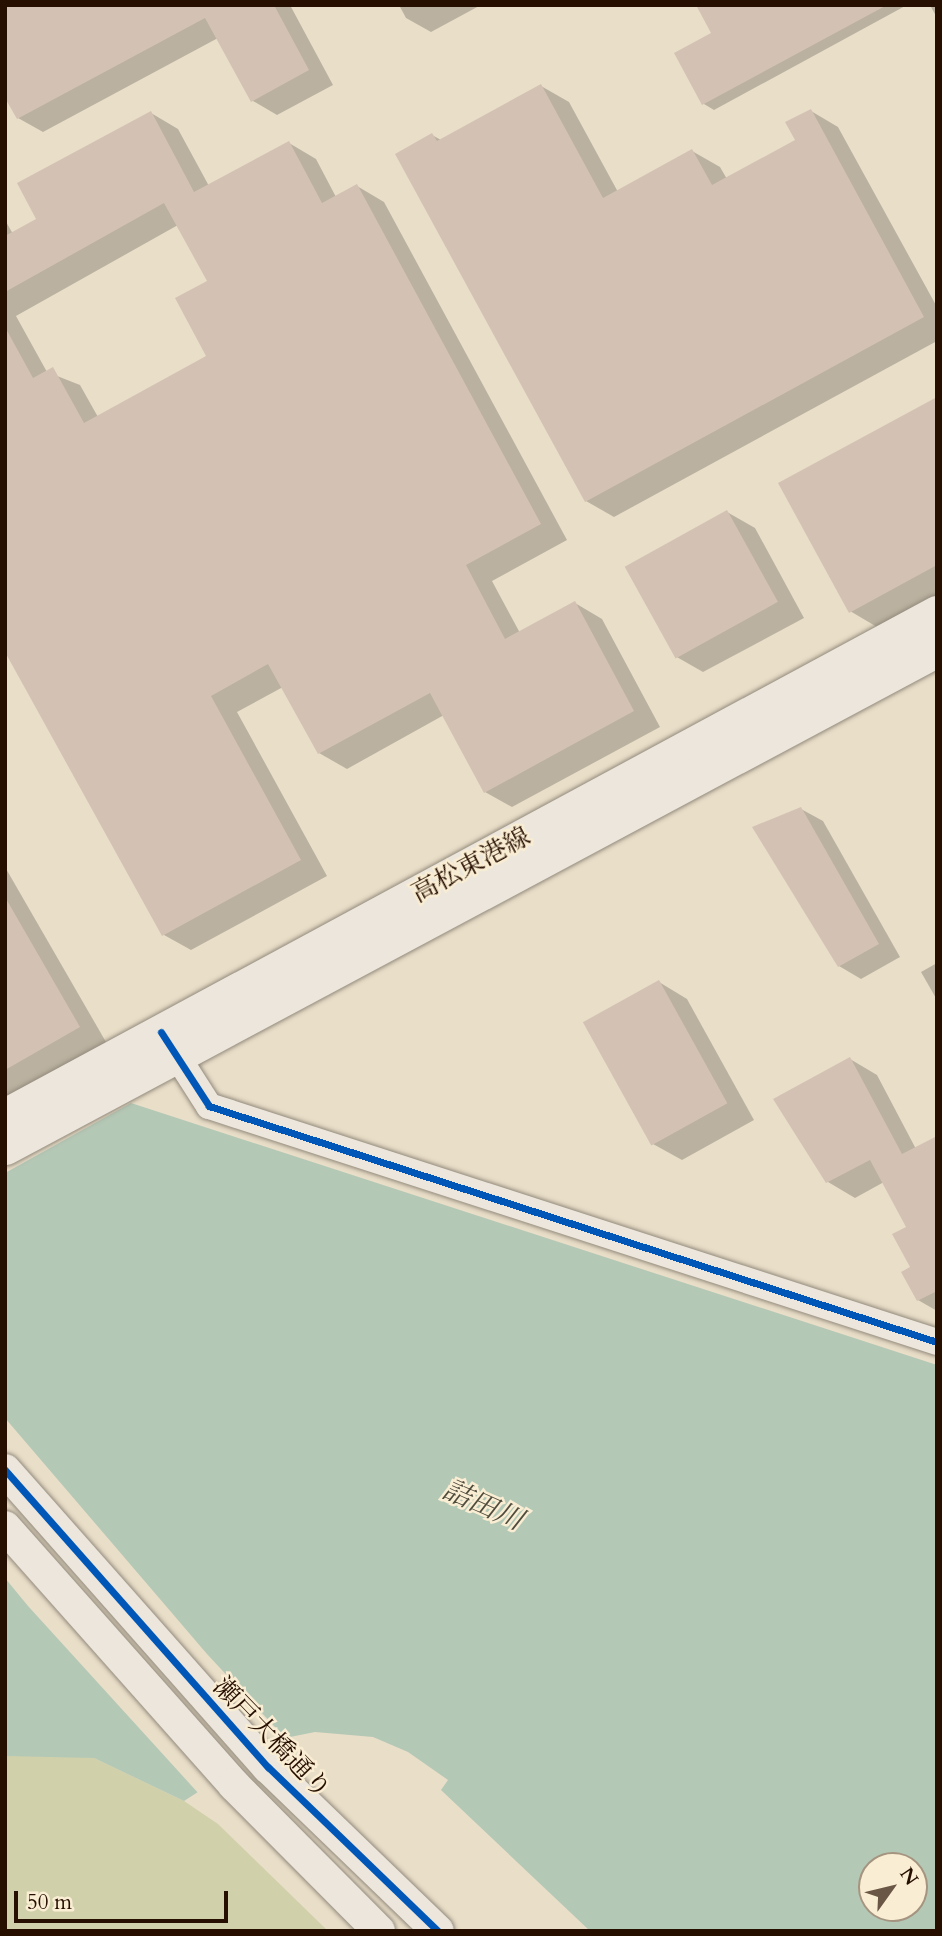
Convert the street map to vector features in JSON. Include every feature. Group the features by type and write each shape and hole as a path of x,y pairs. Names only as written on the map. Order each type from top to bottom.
{"main road":[{"name":"高松東港線","path":"5,1146 169,1044 937,614"},
{"name":"高松東港線","path":"5,1116 169,1044 937,648"}],"street":[{"path":"169,1044 209,1106 937,1342"},
{"name":"瀬戸大橋通り","path":"5,1470 268,1767 438,1931"},
{"path":"5,1527 234,1785 379,1931"}],"shaded area":[{"path":"40,1753 94,1758 184,1801 218,1824 328,1931 5,1931 5,1756"}],"water":[{"name":"詰田川","path":"131,1103 937,1365 937,1931 590,1931 441,1790 448,1780 408,1752 373,1737 315,1732 280,1739 184,1801 94,1758 5,1756 5,1173"}],"pier":[{"path":"5,1418 207,1654 288,1741 200,1795 28,1606 5,1578"}],"building":[{"path":"5,5 274,5 309,70 251,102 205,18 17,119 5,98"},
{"path":"696,5 887,5 702,105 674,53 711,33"},
{"path":"541,84 603,198 692,149 712,185 795,140 785,122 811,109 924,317 585,502 395,154 432,133 437,141"},
{"path":"151,111 194,192 289,141 322,203 357,184 541,524 466,565 505,639 575,601 634,711 484,793 430,693 318,754 268,664 211,696 301,860 162,936 5,652 5,327 33,378 53,367 84,423 206,356 175,298 207,281 164,203 5,292 5,236 36,219 17,183"},
{"path":"937,397 937,565 849,613 778,483"},
{"path":"727,510 778,602 676,659 625,567"},
{"path":"801,807 879,944 838,967 752,827"},
{"path":"5,897 80,1027 5,1070"},
{"path":"659,980 727,1103 651,1145 583,1022"},
{"path":"850,1057 902,1154 937,1136 937,1291 917,1301 901,1272 910,1267 892,1234 906,1227 870,1160 826,1183 773,1099"}],"cycle path":[{"path":"161,1032 209,1106 937,1342"},
{"path":"5,1470 268,1767 438,1931"}]}
